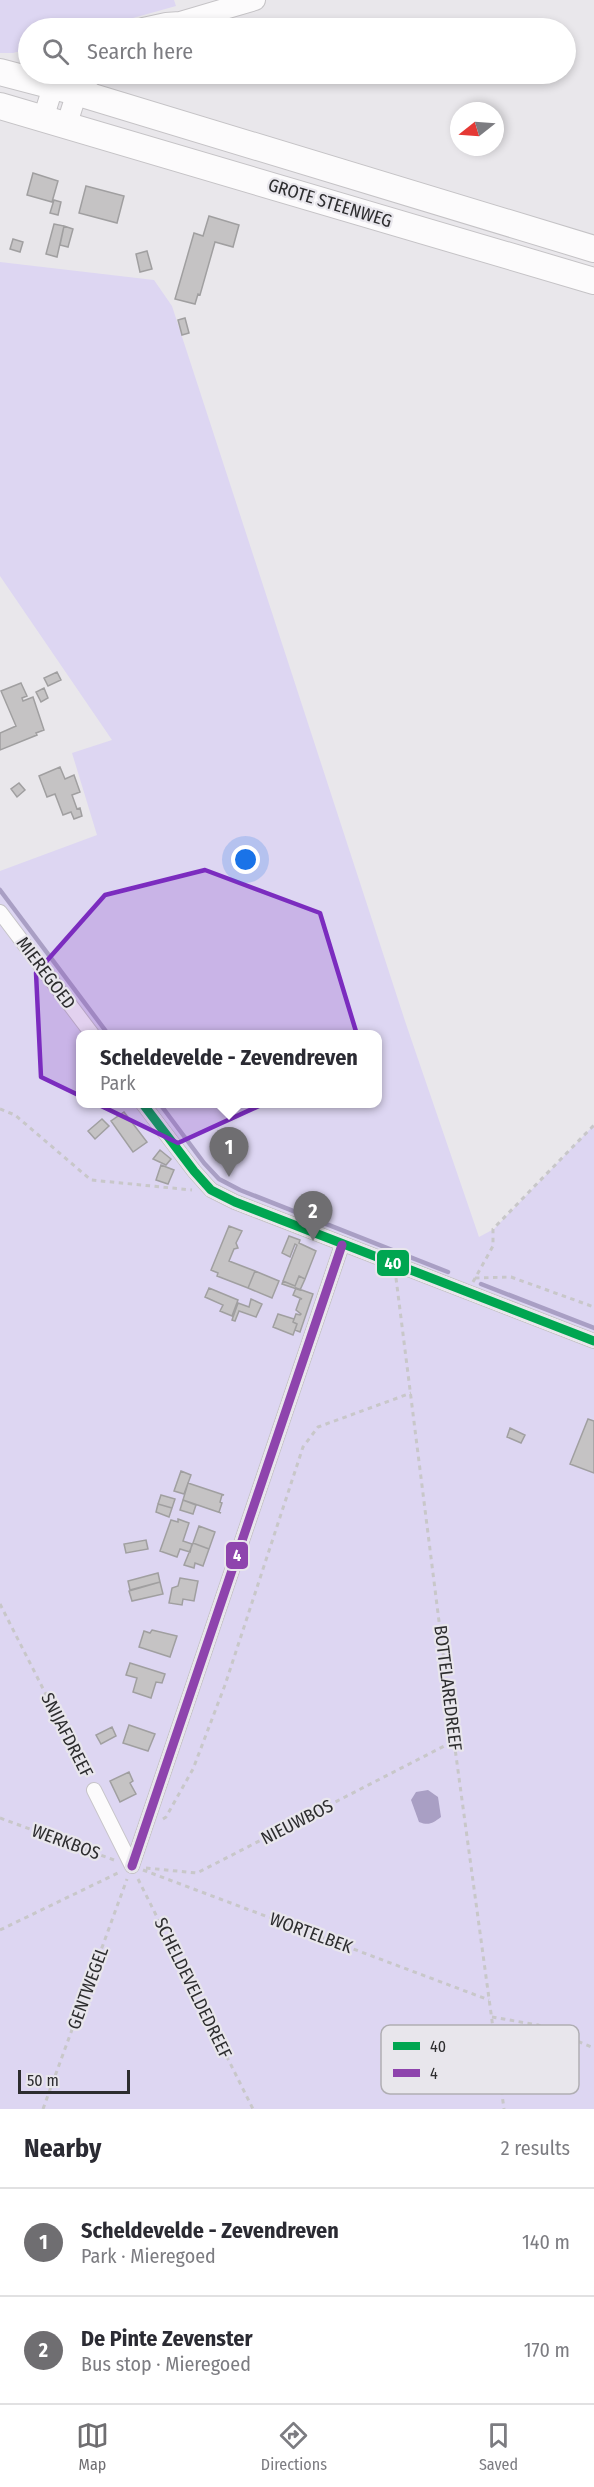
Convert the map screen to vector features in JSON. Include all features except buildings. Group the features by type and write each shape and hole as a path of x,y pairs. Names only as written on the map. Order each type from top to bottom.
{"highway":[{"name":"GROTE STEENWEG","path":"0,72 18,76"},
{"name":"GROTE STEENWEG","path":"61,84 594,249"},
{"name":"GROTE STEENWEG","path":"0,106 594,281"}],"street":[{"path":"199,18 255,0"},
{"path":"55,122 61,84"},
{"name":"MIEREGOED","path":"0,912 88,1030"},
{"path":"146,1108 194,1172 211,1190 235,1202 395,1266 594,1341"},
{"path":"132,1866 342,1245"},
{"name":"SNIJAFDREEF","path":"94,1790 132,1866"}],"path":[{"path":"0,1109 15,1115 91,1180 163,1189 211,1190"},
{"path":"594,1125 494,1229 493,1246 475,1278 511,1277 594,1307"},
{"name":"BOTTELAREDREEF","path":"395,1266 454,1742 493,2025"},
{"path":"145,1830 166,1817 194,1769 225,1685 303,1447 318,1427 411,1393"},
{"name":"SNIJAFDREEF","path":"0,1604 94,1790"},
{"name":"NIEUWBOS","path":"132,1866 197,1873 454,1742"},
{"name":"WERKBOS","path":"0,1818 132,1866"},
{"path":"0,1930 132,1866"},
{"name":"WORTELBEK","path":"132,1866 489,2000"},
{"name":"GENTWEGEL","path":"43,2109 132,1866"},
{"name":"SCHELDEVELDEDREEF","path":"132,1866 253,2109"},
{"path":"492,2017 538,2025"},
{"path":"579,2042 594,2048"},
{"name":"BOTTELAREDREEF","path":"502,2094 504,2109"}],"highlighted area":[{"path":"205,870 320,913 358,1038 285,1094 178,1143 41,1077 36,973 105,895"}],"shaded area":[{"path":"0,0 174,0 176,6 133,18 18,18 18,52 0,53"},
{"path":"0,262 154,280 172,306 406,1024 479,1237 494,1229 594,1125 594,2109 0,2109 0,871 97,835 72,753 112,740 0,576"},
{"path":"428,1790 438,1797 441,1817 426,1824 419,1822 411,1800 416,1792"}],"waterway":[{"path":"0,890 105,1030"},
{"path":"163,1108 204,1163 219,1179 240,1190 448,1272"},
{"path":"481,1284 594,1328"}],"transit line":[{"name":"40","path":"146,1108 211,1190 235,1202 594,1341"},
{"name":"4","path":"132,1866 342,1245"}],"place":[{"name":"Scheldevelde - Zevendreven","path":"229,1177"},
{"name":"De Pinte Zevenster","path":"313,1241"}]}
